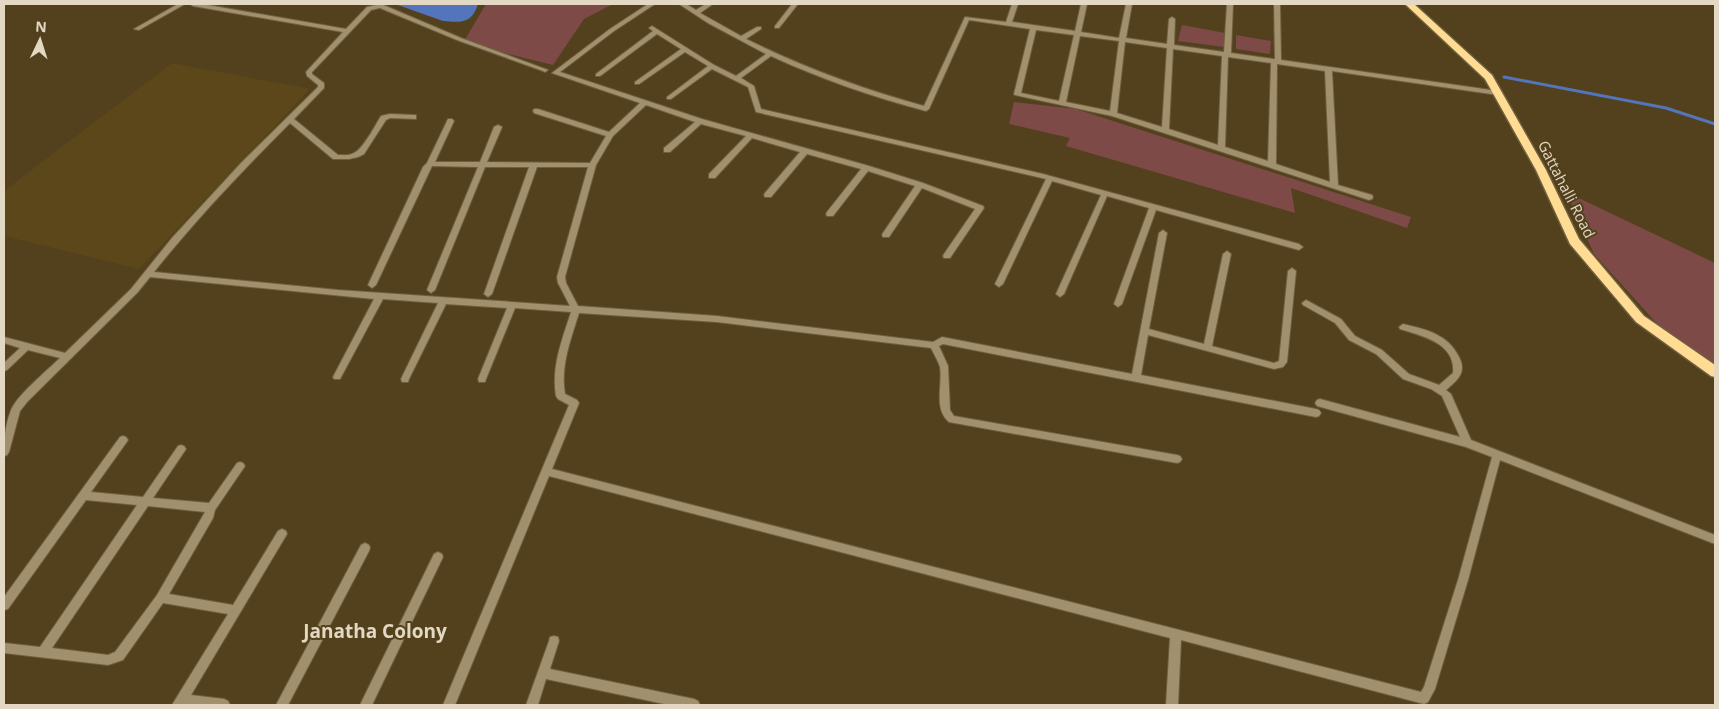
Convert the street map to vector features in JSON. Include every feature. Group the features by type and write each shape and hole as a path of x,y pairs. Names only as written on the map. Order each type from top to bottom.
{"main road":[{"name":"Gattahalli Road","path":"1409,4 1489,77 1541,170 1574,241 1640,319 1715,372"}],"street":[{"path":"137,30 182,4"},
{"path":"194,4 347,31"},
{"path":"652,4 612,30 555,72 700,121 920,185 980,208 947,256"},
{"path":"682,4 741,40 770,54 840,83 926,109 968,18 1498,93"},
{"path":"696,13 710,4"},
{"path":"778,27 795,4"},
{"path":"1008,24 1015,4"},
{"path":"1062,103 1084,4"},
{"path":"1113,114 1122,40 1129,4"},
{"path":"1221,148 1230,4"},
{"path":"1272,164 1277,4"},
{"path":"4,452 16,410 25,398 134,291 176,240 239,171 321,88 322,84 309,75 309,72 370,8 381,6 459,39 545,70"},
{"path":"1165,130 1172,19"},
{"path":"741,40 759,28"},
{"path":"1034,28 1018,94 1113,114 1272,164 1369,198"},
{"path":"598,75 654,30 712,66 751,86 758,110 1050,178 1299,247"},
{"path":"638,83 685,49"},
{"path":"736,79 770,54"},
{"path":"670,98 712,66"},
{"path":"1328,68 1334,186"},
{"path":"448,705 574,403 562,396 558,385 562,359 576,310 560,277 592,165 610,135 645,102"},
{"path":"536,111 610,135"},
{"path":"290,119 336,157 341,158 356,156 361,152 383,118 390,116 414,117"},
{"path":"372,286 427,166 430,164 450,121"},
{"path":"667,150 700,121"},
{"path":"431,290 498,127"},
{"path":"712,176 750,136"},
{"path":"768,195 805,151"},
{"path":"430,164 592,165"},
{"path":"488,294 534,164"},
{"path":"830,214 866,168"},
{"path":"999,284 1050,178"},
{"path":"886,235 920,185"},
{"path":"1060,294 1105,194"},
{"path":"1118,304 1153,207"},
{"path":"1136,377 1163,233"},
{"path":"1207,348 1227,254"},
{"path":"1144,331 1274,366 1280,365 1282,362 1292,271"},
{"path":"149,274 443,301 717,318 934,345 942,340 948,341 1136,377 1318,408 1467,443 1715,540"},
{"path":"337,377 380,296"},
{"path":"405,379 443,301"},
{"path":"1306,303 1338,321 1352,338 1378,352 1406,377 1441,389 1446,394 1467,443"},
{"path":"482,379 512,306"},
{"path":"1403,327 1432,335 1450,348 1459,369 1456,376 1441,389"},
{"path":"4,340 67,357"},
{"path":"934,345 944,366 945,410 952,419 1177,459"},
{"path":"4,368 26,346"},
{"path":"4,605 123,440"},
{"path":"43,652 181,449"},
{"path":"545,471 1424,698 1429,689 1463,580 1497,455"},
{"path":"4,648 108,660 119,656 161,598 209,515 211,508 240,466"},
{"path":"83,495 211,508"},
{"path":"224,705 180,702 282,534"},
{"path":"282,705 365,548"},
{"path":"366,705 438,556"},
{"path":"161,598 236,610"},
{"path":"1172,705 1176,635"},
{"path":"532,705 554,641"},
{"path":"543,673 694,705"}],"shaded area":[{"path":"486,4 613,4 584,19 553,65 463,43"},
{"path":"1182,25 1225,33 1224,47 1178,41"},
{"path":"1236,35 1271,41 1270,54 1236,49"},
{"path":"172,63 310,89 139,269 4,236 4,191"},
{"path":"1014,102 1076,109 1411,217 1407,228 1291,188 1295,213 1066,146 1070,138 1009,124"},
{"path":"1566,192 1715,263 1715,365 1661,328 1594,254"}],"water":[{"path":"395,4 478,4 473,15 461,22 456,22 443,21"}],"waterway":[{"path":"1504,77 1666,108 1715,124"}],"district":[{"name":"Janatha Colony","path":"375,631"}]}
